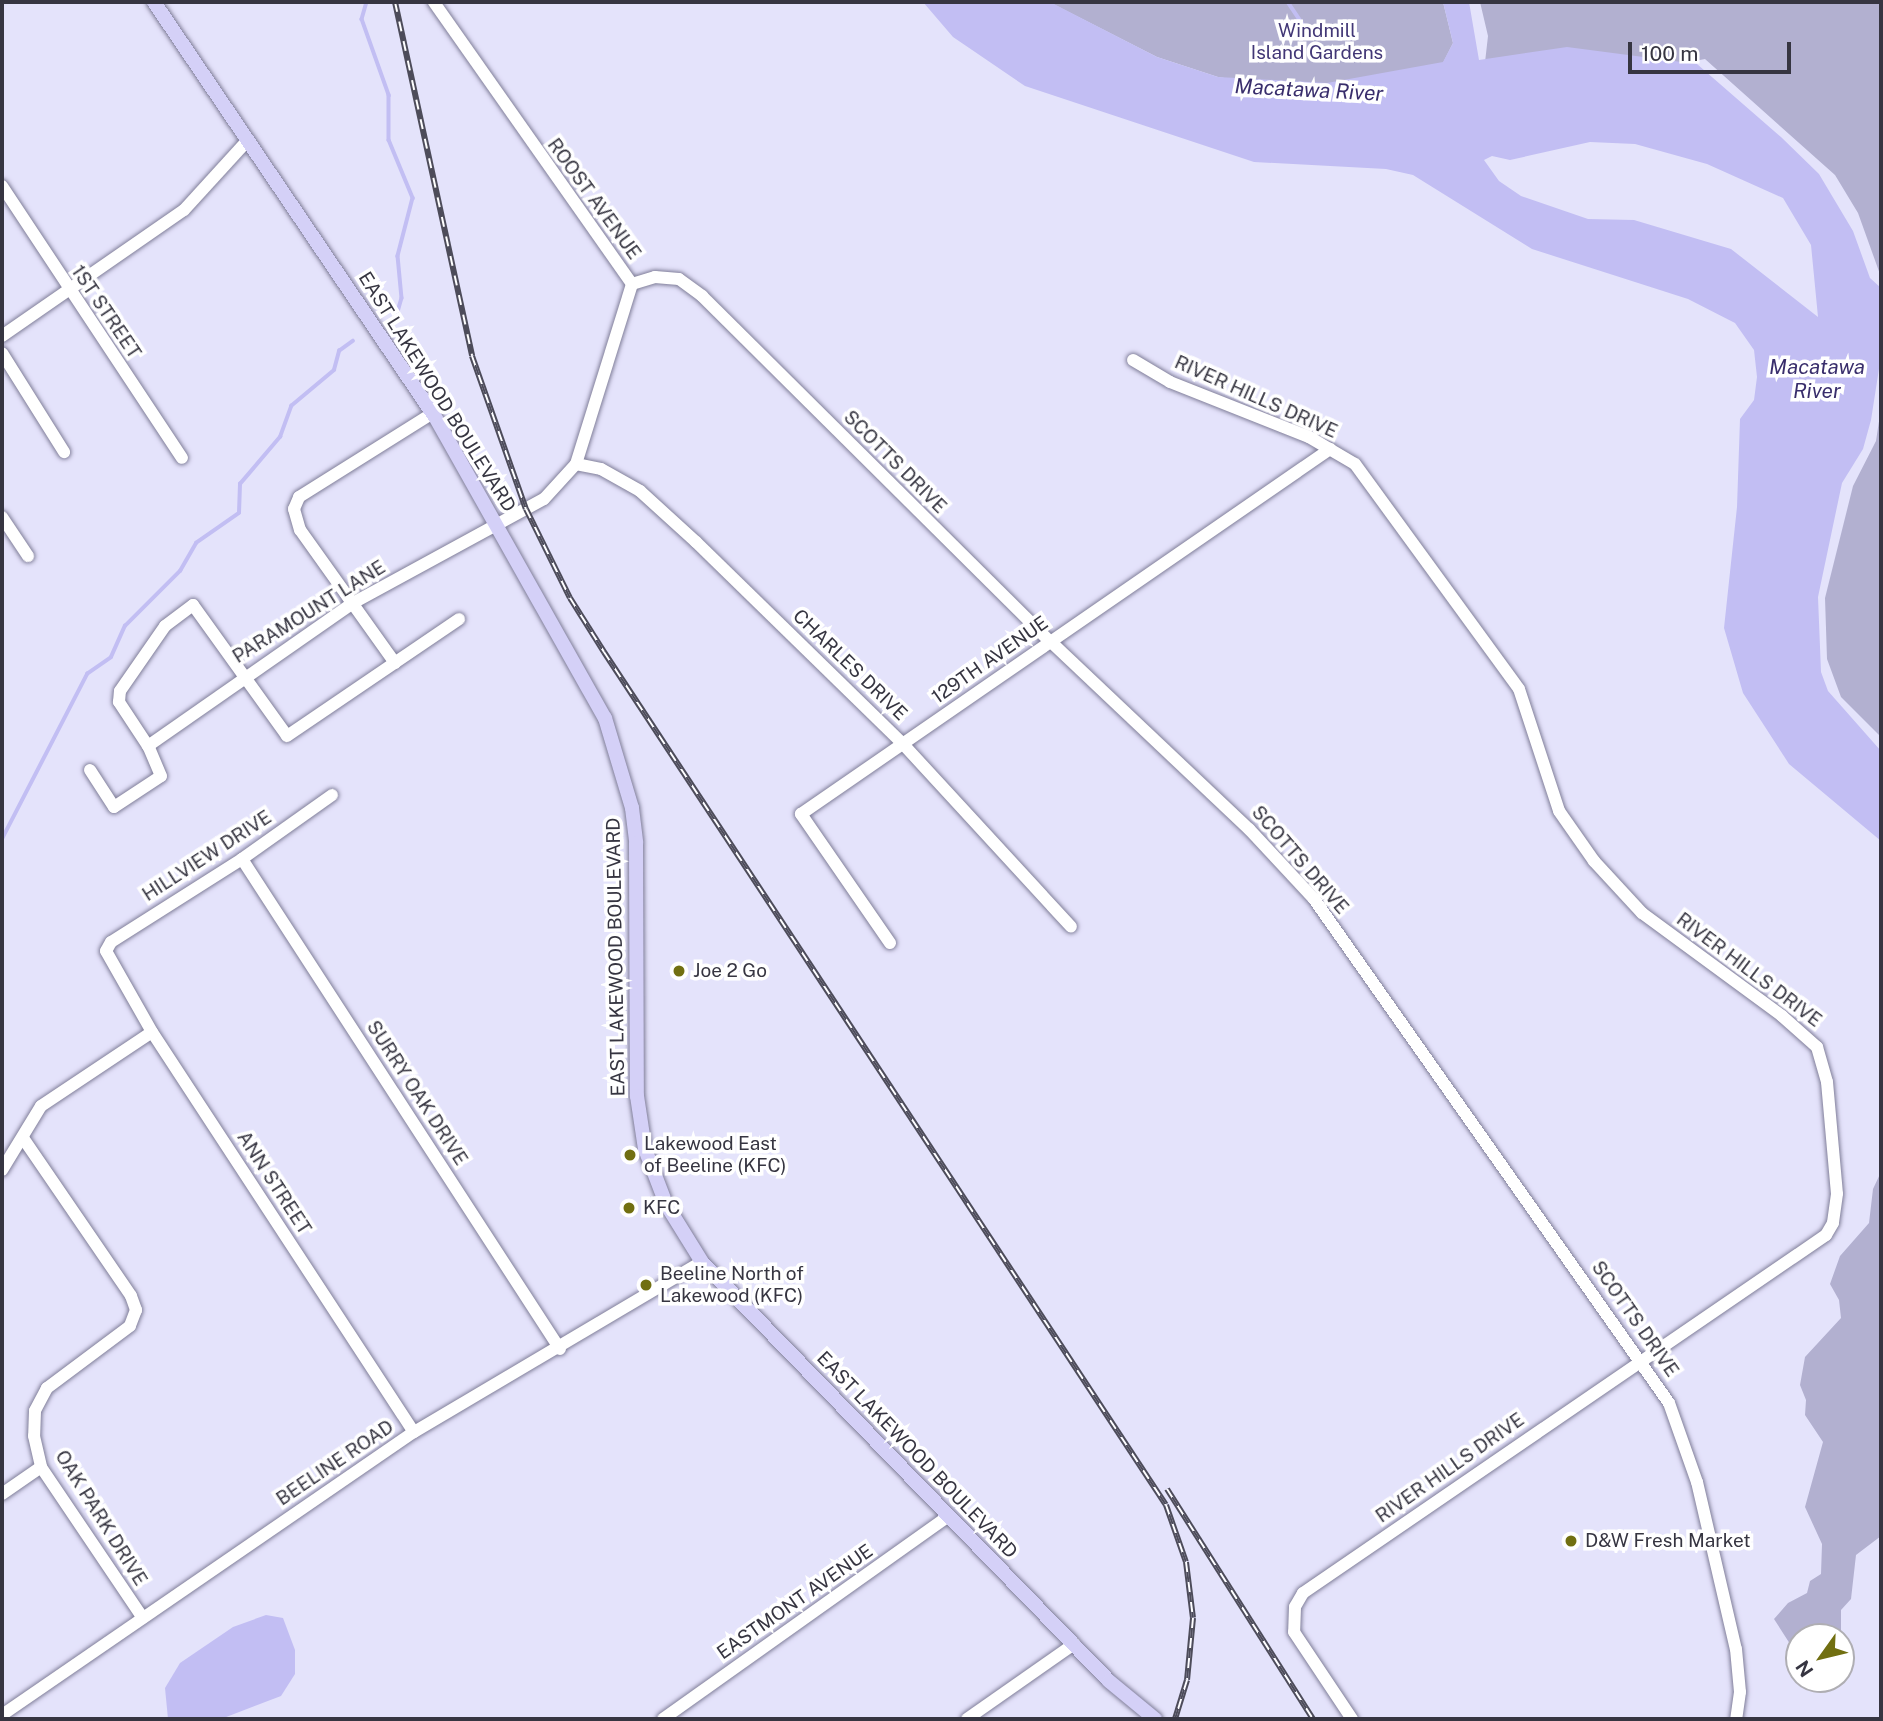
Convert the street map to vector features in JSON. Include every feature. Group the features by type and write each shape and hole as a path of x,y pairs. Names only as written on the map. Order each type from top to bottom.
{"main road":[{"name":"EAST LAKEWOOD BOULEVARD","path":"154,2 433,413 498,524 605,719 625,776 636,843 637,1096 645,1149 666,1204 702,1262 1074,1644 1155,1719"}],"street":[{"name":"ROOST AVENUE","path":"434,2 632,284 576,464 544,499 498,524"},
{"path":"2,337 184,210 247,141"},
{"name":"1ST STREET","path":"2,186 68,290 182,458"},
{"name":"SCOTTS DRIVE","path":"632,284 654,277 679,279 702,296 1050,641 1240,820 1314,899 1670,1403 1697,1482 1739,1664 1736,1719"},
{"path":"2,353 64,452"},
{"name":"RIVER HILLS DRIVE","path":"1133,360 1170,382 1264,418 1330,449 1364,474 1501,659 1519,689 1559,811 1594,861 1642,913 1782,1016 1817,1047 1830,1103 1837,1194 1833,1223 1826,1235 1303,1593 1295,1607 1294,1632 1352,1719"},
{"path":"395,663 295,520 294,509 299,496 433,413"},
{"name":"129TH AVENUE","path":"890,943 801,814 1330,449"},
{"name":"CHARLES DRIVE","path":"576,464 601,469 640,491 903,744 1072,927"},
{"path":"2,517 28,556"},
{"name":"PARAMOUNT LANE","path":"148,746 245,675 353,603 498,524"},
{"path":"90,770 114,807 161,776 148,746 119,702 120,691 165,626 193,605 287,736 459,619"},
{"name":"HILLVIEW DRIVE","path":"106,951 111,942 242,859 332,795"},
{"name":"SURRY OAK DRIVE","path":"242,859 560,1349"},
{"name":"ANN STREET","path":"106,951 152,1032 414,1432"},
{"path":"2,1170 41,1105 152,1032"},
{"name":"OAK PARK DRIVE","path":"23,1138 131,1296 136,1310 130,1326 47,1388 39,1399 34,1436 41,1467 143,1618"},
{"name":"BEELINE ROAD","path":"2,1715 414,1432 560,1349 702,1262"},
{"path":"2,1493 41,1467"},
{"name":"EASTMONT AVENUE","path":"663,1719 949,1516"},
{"path":"967,1719 1074,1644"}],"green space":[{"name":"Windmill Island Gardens","path":"1049,2 1443,2 1453,43 1443,63 1326,84 1263,84 1218,77 1157,57"},
{"path":"1480,2 1881,2 1881,277 1858,213 1835,175 1705,59 1579,84 1484,71 1488,36"},
{"path":"1881,408 1881,737 1841,697 1827,659 1825,598 1853,486 1876,441"},
{"path":"1881,1172 1881,1536 1856,1555 1851,1599 1841,1610 1841,1623 1785,1623 1785,1636 1774,1619 1788,1603 1807,1593 1810,1581 1821,1574 1822,1544 1805,1507 1823,1442 1805,1415 1806,1400 1800,1385 1805,1357 1841,1318 1839,1300 1830,1284 1840,1256 1869,1223 1873,1189"}],"water":[{"name":"Macatawa River","path":"923,2 1050,2 1157,57 1218,77 1327,83 1443,62 1453,43 1443,2 1469,2 1479,60 1567,47 1697,64 1819,174 1853,231 1870,278 1881,288 1881,356 1871,420 1863,449 1842,483 1818,597 1821,672 1828,691 1881,751 1881,841 1789,764 1743,693 1724,628 1737,507 1740,419 1754,400 1757,377 1754,350 1735,323 1688,299 1532,249 1413,175 1386,169 1254,162 1025,86 953,37","holes":["1590,142 1635,144 1707,164 1783,198 1811,245 1818,317 1731,249 1634,220 1588,219 1521,196 1499,181 1484,160 1492,156 1510,160"]},
{"path":"266,1615 283,1618 295,1650 295,1674 281,1696 221,1719 168,1719 165,1688 180,1663 233,1627"}],"waterway":[{"path":"367,2 362,19 389,95 389,140 413,198 398,256 402,298 398,312"},
{"path":"1288,2 1306,29"},
{"path":"2,839 87,674 111,657 125,626 180,571 196,543 239,513 240,484 280,437 291,406 334,370 339,351 353,341"}],"railway":[{"path":"395,2 472,356 526,509 570,598 604,652 1166,1505 1186,1562 1193,1618 1187,1680 1175,1719"},
{"path":"1167,1489 1313,1719"}],"place":[{"name":"Joe 2 Go","path":"679,971"},
{"name":"Lakewood East of Beeline (KFC)","path":"630,1155"},
{"name":"KFC","path":"629,1208"},
{"name":"Beeline North of Lakewood (KFC)","path":"646,1285"},
{"name":"D&W Fresh Market","path":"1571,1541"}]}
